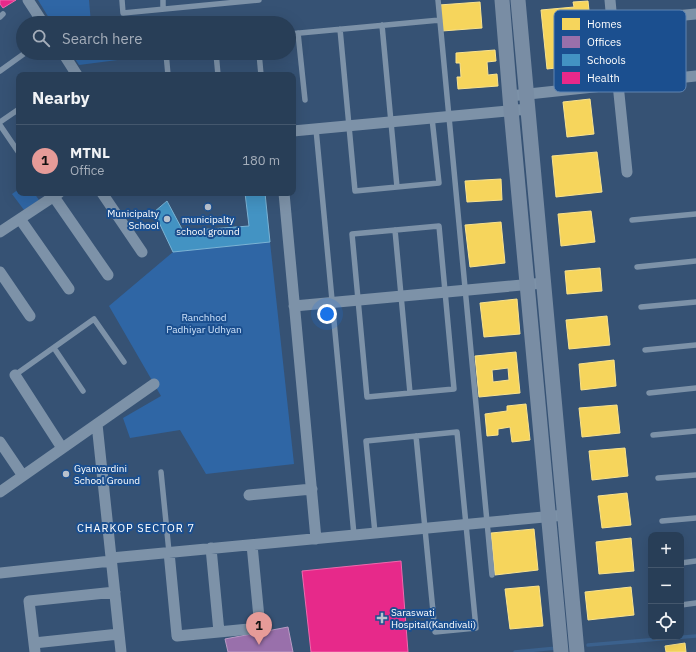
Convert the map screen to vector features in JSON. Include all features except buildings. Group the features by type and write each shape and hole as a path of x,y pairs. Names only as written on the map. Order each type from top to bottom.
{"street":[{"path":"28,0 38,16"},
{"path":"502,0 510,103 562,652"},
{"path":"518,0 577,652"},
{"path":"610,0 611,10"},
{"path":"686,15 696,14"},
{"path":"67,60 75,72"},
{"path":"686,77 696,76"},
{"path":"296,131 449,116 510,103 527,93 554,90"},
{"path":"619,92 627,172"},
{"path":"510,103 528,108"},
{"path":"0,232 54,196"},
{"path":"57,196 108,275"},
{"path":"104,196 142,252"},
{"path":"284,196 316,539"},
{"path":"20,219 69,289"},
{"path":"0,272 30,316"},
{"path":"294,306 544,283"},
{"path":"15,375 62,448"},
{"path":"0,492 154,384"},
{"path":"97,424 121,652"},
{"path":"0,442 23,476"},
{"path":"249,496 312,489"},
{"path":"0,573 169,552 565,515"},
{"path":"169,552 177,636 260,628 252,545"},
{"path":"212,548 219,632"},
{"path":"115,592 29,601 34,647 119,634"}],"lane":[{"path":"122,0 123,13 206,3 259,0"},
{"path":"163,0 163,9"},
{"path":"438,0 492,575"},
{"path":"304,100 298,33 440,20"},
{"path":"382,25 397,187"},
{"path":"340,29 355,191 439,183 432,118"},
{"path":"0,71 16,59"},
{"path":"167,60 168,72"},
{"path":"217,60 218,72"},
{"path":"260,60 261,72"},
{"path":"16,111 0,124 16,148"},
{"path":"316,129 354,535"},
{"path":"632,220 696,214"},
{"path":"438,226 454,389 367,397 352,234 395,230 438,226"},
{"path":"395,230 410,393"},
{"path":"637,266 696,261"},
{"path":"641,307 696,302"},
{"path":"15,375 94,319 124,362"},
{"path":"645,350 696,345"},
{"path":"54,348 83,391"},
{"path":"649,393 696,388"},
{"path":"653,435 696,431"},
{"path":"375,533 366,441 416,436 457,432 476,628 435,632 416,436"},
{"path":"162,472 169,552"},
{"path":"658,478 696,474"},
{"path":"662,521 696,518"},
{"path":"684,563 696,561"},
{"path":"684,605 696,603"}],"green space":[{"path":"38,0 89,0 90,16 48,16"},
{"path":"76,60 118,60 79,65"},
{"path":"16,191 16,196 36,196 39,200 24,210 12,194"},
{"name":"Ranchhod Padhiyar Udhyan","path":"270,242 294,464 206,474 180,430 130,438 123,418 161,396 109,306 173,252"}],"waterway":[{"path":"588,645 696,636"},
{"path":"515,652 557,648"}],"place":[{"name":"municipalty school ground","path":"208,207"},
{"name":"Municipalty School","path":"167,219"},
{"name":"Gyanvardini School Ground","path":"66,474"},
{"name":"Saraswati Hospital(Kandivali)","path":"382,618"},
{"name":"MTNL","path":"259,645"}],"district":[{"name":"CHARKOP SECTOR 7","path":"136,528"}]}
